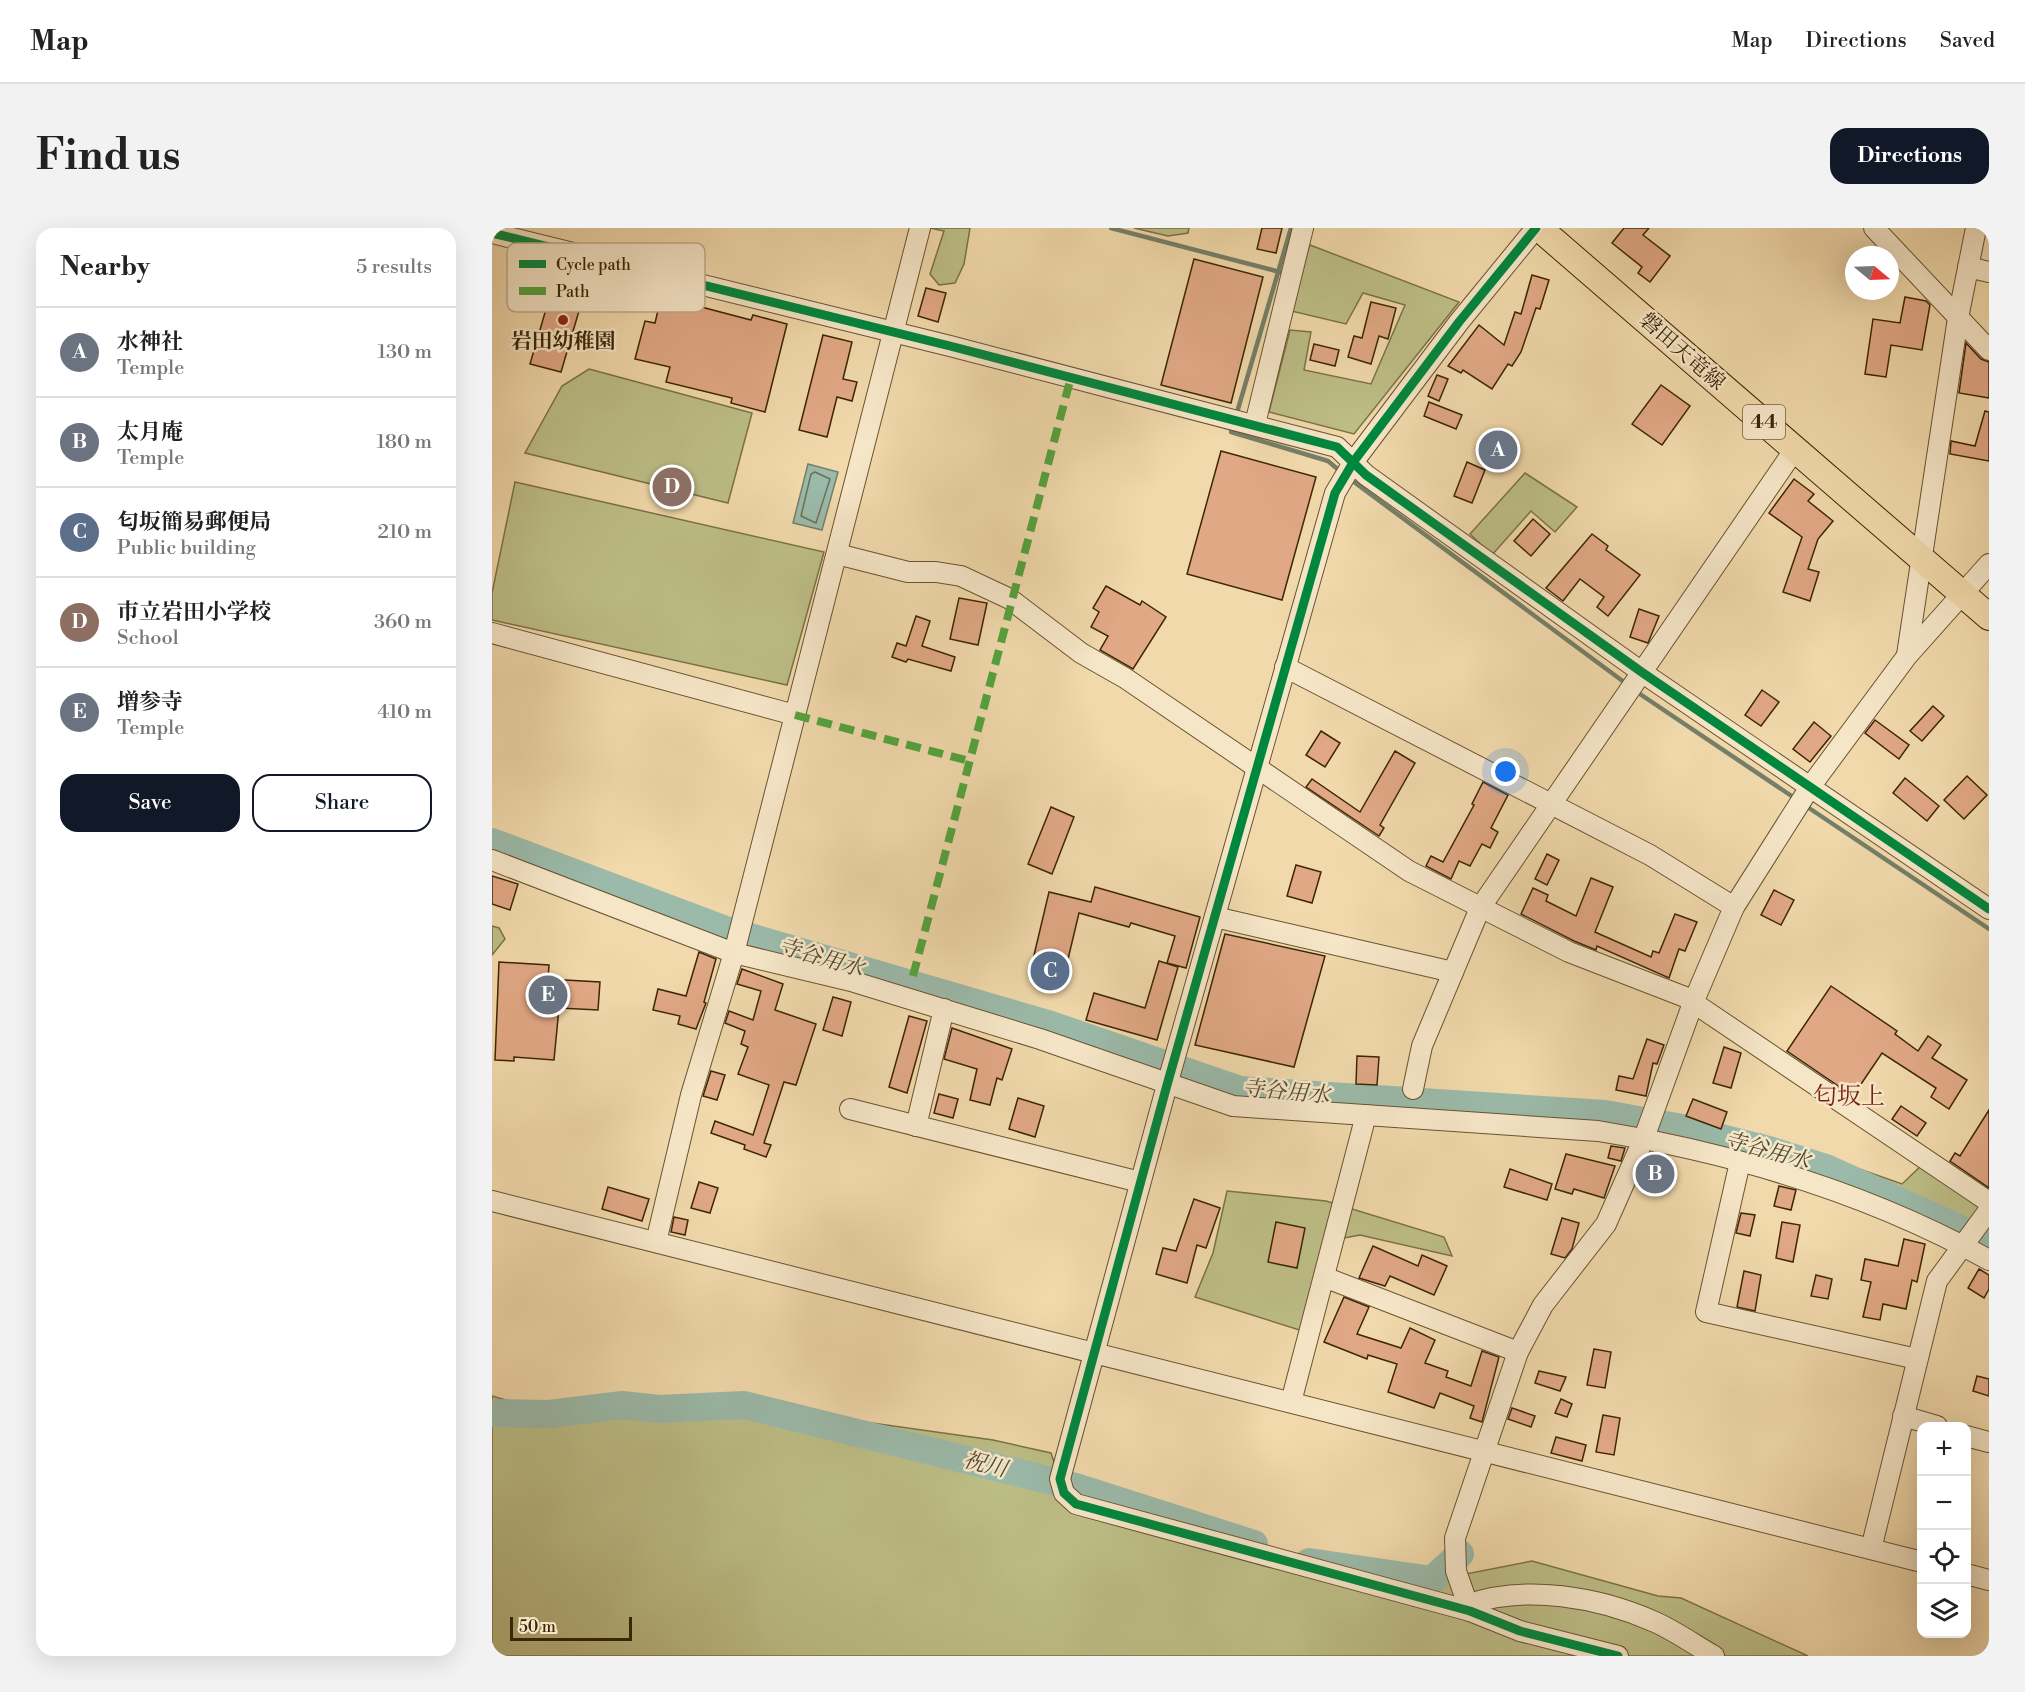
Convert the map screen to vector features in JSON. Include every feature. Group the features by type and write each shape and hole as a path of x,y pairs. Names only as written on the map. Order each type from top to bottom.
{"main road":[{"name":"磐田天竜線","path":"1537,228 1989,617"}],"street":[{"path":"656,1242 690,1095 734,953 921,228"},
{"path":"1255,424 1303,228"},
{"path":"1537,228 1459,322 1354,461 1335,493 1167,1084 1060,1479 1064,1493 1076,1504 1469,1608 1520,1631 1618,1656"},
{"path":"1874,228 1989,350"},
{"path":"1907,656 1958,318 1976,228"},
{"path":"492,233 532,243"},
{"path":"1968,267 1989,272"},
{"path":"705,286 1255,424 1337,447 1366,475 1642,673 1989,909"},
{"path":"1413,1089 1422,1046 1480,908 1795,449"},
{"path":"837,554 908,572 936,572 961,576 989,588 1012,601 1081,653 1125,678 1409,871 1569,952 1693,1003 1989,1202"},
{"path":"1469,1608 1456,1571 1455,1538 1483,1450 1524,1336 1544,1305 1606,1224 1644,1138 1693,1003 1734,907 1810,787 1907,656 1989,564"},
{"path":"492,633 795,715"},
{"path":"1285,667 1553,803 1657,859 1734,907"},
{"path":"492,860 734,953 851,981 944,1009 1040,1039 1233,1106 1598,1131 1644,1138 1805,1179 1849,1194 1962,1245 1989,1260"},
{"path":"1215,917 1453,972"},
{"path":"916,1126 944,1009"},
{"path":"850,1109 1140,1182"},
{"path":"1291,1402 1366,1115"},
{"path":"1740,1162 1706,1312 1917,1359"},
{"path":"492,1201 1917,1561"},
{"path":"1871,1549 1936,1281 1989,1210"},
{"path":"1324,1277 1518,1352"},
{"path":"1903,1416 1923,1422"},
{"path":"1971,1437 1989,1442"},
{"path":"1971,1575 1989,1580"},
{"path":"1469,1608 1492,1596 1586,1599 1655,1622 1714,1656"}],"green space":[{"path":"930,228 970,228 964,264 955,283 939,285 930,274 944,231"},
{"path":"1134,228 1189,228 1188,233 1168,236"},
{"path":"1310,245 1459,302 1354,434 1269,412 1290,330 1311,332 1304,370 1371,384 1405,305 1363,293 1346,324 1283,309"},
{"path":"589,369 752,413 728,503 525,453 562,386"},
{"path":"1525,473 1577,507 1555,532 1531,511 1492,555 1470,534"},
{"path":"515,482 824,552 787,685 492,620 492,593"},
{"path":"492,926 499,928 505,939 492,955"},
{"path":"1760,1134 1902,1184 1924,1163 1989,1207 1989,1252 1756,1154"},
{"path":"1227,1191 1326,1201 1444,1237 1452,1256 1360,1235 1333,1240 1309,1333 1195,1297 1213,1253"},
{"path":"492,1396 533,1408 536,1422 549,1414 744,1405 993,1440 1051,1453 1067,1502 1303,1561 1425,1582 1532,1561 1658,1596 1681,1598 1808,1656 492,1656"}],"water":[{"path":"808,464 838,472 822,530 793,523"}],"building":[{"path":"1262,228 1282,228 1276,253 1257,249"},
{"path":"1624,228 1649,228 1643,235 1670,256 1650,282 1638,273 1642,267 1612,243"},
{"path":"1194,259 1263,277 1231,403 1161,385"},
{"path":"1532,275 1549,280 1540,309 1536,308 1521,352 1512,366 1508,364 1492,389 1463,370 1461,373 1448,366 1479,325 1504,345 1515,312 1521,314"},
{"path":"926,288 946,293 938,322 918,316"},
{"path":"1905,297 1926,301 1930,305 1922,350 1891,345 1886,377 1865,374 1873,319 1900,323"},
{"path":"1371,302 1396,308 1388,339 1379,336 1371,364 1348,357 1354,336 1362,338"},
{"path":"705,308 751,320 753,315 787,324 765,412 731,403 732,398 666,382 670,367 635,359 645,321 655,323 658,312 705,312"},
{"path":"545,312 579,312 561,372 530,364"},
{"path":"823,335 852,342 843,379 857,382 852,401 837,397 827,437 799,430"},
{"path":"1966,343 1981,359 1989,362 1989,398 1959,393"},
{"path":"1314,344 1339,350 1335,366 1310,360"},
{"path":"1437,375 1448,379 1439,401 1428,396"},
{"path":"1661,385 1690,406 1662,445 1632,424"},
{"path":"1429,402 1462,415 1456,429 1424,416"},
{"path":"1985,411 1989,412 1989,461 1950,454 1951,441 1975,446"},
{"path":"1490,435 1509,442 1507,448 1517,452 1512,465 1483,455"},
{"path":"1221,451 1316,477 1282,600 1187,574"},
{"path":"1467,462 1485,470 1472,503 1454,496"},
{"path":"1794,479 1814,494 1808,501 1833,521 1818,539 1808,569 1819,572 1810,601 1783,592 1802,537 1769,513"},
{"path":"1533,519 1550,534 1531,556 1514,541"},
{"path":"1592,534 1608,546 1606,550 1640,575 1608,616 1597,607 1604,597 1580,579 1563,601 1546,588"},
{"path":"1106,586 1140,605 1142,601 1166,617 1133,669 1100,650 1108,636 1091,627 1099,612 1093,608"},
{"path":"959,598 987,603 978,645 950,639"},
{"path":"1639,609 1659,616 1648,643 1630,637"},
{"path":"916,616 930,621 922,646 955,657 951,671 892,657 897,643 906,646"},
{"path":"1762,690 1779,702 1761,726 1745,715"},
{"path":"1933,706 1944,716 1922,741 1910,731"},
{"path":"1875,720 1909,745 1899,759 1865,733"},
{"path":"1814,722 1831,736 1810,762 1793,749"},
{"path":"1321,731 1340,743 1325,767 1306,755"},
{"path":"1395,751 1415,763 1380,825 1384,828 1379,836 1306,787 1312,779 1360,812"},
{"path":"1967,776 1987,795 1964,819 1944,800"},
{"path":"1905,778 1939,806 1927,821 1893,793"},
{"path":"1483,782 1508,795 1491,828 1498,832 1490,848 1482,844 1470,866 1459,861 1451,879 1426,866 1431,856 1443,862 1474,805 1472,804"},
{"path":"1051,807 1074,817 1052,874 1028,864"},
{"path":"1547,854 1559,860 1547,885 1535,879"},
{"path":"1296,865 1321,872 1312,903 1287,896"},
{"path":"492,876 518,884 510,910 492,904"},
{"path":"1591,878 1613,887 1595,932 1651,957 1653,951 1659,953 1675,914 1697,922 1685,951 1679,949 1669,978 1597,946 1596,950 1574,941 1521,914 1533,888 1548,895 1546,901 1576,916"},
{"path":"1095,887 1200,917 1186,968 1167,963 1175,936 1131,923 1129,927 1079,913 1063,980 1030,972 1049,892 1091,902"},
{"path":"1774,890 1794,900 1781,925 1761,915"},
{"path":"1225,934 1325,956 1294,1067 1195,1045"},
{"path":"699,952 716,959 704,1002 706,1003 696,1029 678,1024 680,1016 653,1010 658,989 686,996"},
{"path":"1159,961 1178,967 1157,1040 1086,1020 1094,993 1145,1008"},
{"path":"499,962 549,965 548,979 600,982 598,1010 559,1008 554,1060 514,1057 514,1061 495,1060"},
{"path":"742,969 783,984 775,1010 816,1024 796,1085 784,1082 764,1143 771,1145 766,1157 744,1149 745,1145 711,1133 715,1121 753,1135 769,1085 738,1074 748,1047 741,1044 745,1031 725,1023 729,1011 753,1020 761,991 737,984"},
{"path":"1831,986 1897,1031 1895,1034 1918,1051 1928,1036 1941,1045 1932,1058 1967,1080 1949,1109 1931,1097 1936,1088 1882,1053 1853,1096 1787,1051"},
{"path":"833,997 851,1002 842,1036 823,1030"},
{"path":"909,1016 927,1021 907,1093 889,1087"},
{"path":"952,1028 1012,1049 1002,1080 997,1078 990,1105 970,1100 977,1069 944,1059"},
{"path":"1647,1039 1664,1045 1657,1064 1653,1063 1646,1096 1616,1090 1619,1076 1633,1079"},
{"path":"1724,1047 1741,1053 1731,1088 1713,1083"},
{"path":"1357,1056 1379,1057 1377,1085 1356,1084"},
{"path":"711,1071 725,1075 717,1100 703,1096"},
{"path":"939,1094 958,1099 953,1118 934,1113"},
{"path":"1018,1098 1044,1106 1035,1137 1009,1129"},
{"path":"1693,1099 1727,1112 1721,1129 1686,1116"},
{"path":"1901,1106 1926,1123 1917,1136 1892,1119"},
{"path":"1989,1110 1989,1188 1950,1161 1955,1153 1960,1156"},
{"path":"1611,1146 1625,1148 1621,1161 1608,1158"},
{"path":"1566,1154 1615,1166 1604,1198 1574,1189 1572,1194 1555,1189"},
{"path":"1652,1164 1663,1169 1658,1184 1646,1179"},
{"path":"1510,1169 1552,1184 1547,1200 1504,1187"},
{"path":"699,1182 718,1188 710,1213 691,1208"},
{"path":"1779,1186 1796,1190 1791,1210 1774,1206"},
{"path":"608,1187 649,1199 642,1221 602,1209"},
{"path":"1194,1199 1220,1208 1206,1248 1197,1245 1187,1283 1156,1274 1163,1248 1176,1251"},
{"path":"1741,1213 1755,1215 1750,1236 1736,1233"},
{"path":"674,1217 688,1220 685,1235 671,1232"},
{"path":"1562,1218 1579,1223 1572,1249 1565,1258 1551,1254"},
{"path":"1276,1222 1305,1228 1297,1268 1268,1262"},
{"path":"1782,1222 1800,1225 1793,1262 1776,1258"},
{"path":"1904,1239 1925,1244 1917,1282 1912,1280 1906,1309 1883,1304 1880,1320 1863,1317 1871,1282 1861,1280 1865,1259 1898,1266"},
{"path":"1373,1246 1418,1266 1422,1255 1447,1266 1434,1295 1390,1276 1385,1286 1359,1278"},
{"path":"1979,1269 1989,1275 1989,1289 1984,1298 1968,1288"},
{"path":"1744,1271 1761,1275 1755,1311 1737,1307"},
{"path":"1816,1275 1832,1279 1828,1299 1811,1296"},
{"path":"1344,1297 1369,1307 1357,1334 1401,1348 1410,1328 1435,1340 1425,1363 1448,1371 1446,1377 1471,1386 1482,1351 1499,1357 1482,1422 1470,1418 1474,1406 1440,1393 1434,1408 1388,1392 1397,1364 1368,1355 1367,1359 1324,1342"},
{"path":"1594,1349 1611,1352 1605,1388 1587,1385"},
{"path":"1539,1371 1566,1377 1560,1391 1535,1383"},
{"path":"1977,1376 1989,1379 1989,1396 1973,1391"},
{"path":"1561,1399 1572,1404 1567,1417 1555,1413"},
{"path":"1512,1408 1535,1416 1531,1427 1508,1419"},
{"path":"1603,1415 1620,1418 1614,1455 1596,1452"},
{"path":"1556,1437 1586,1445 1582,1461 1551,1453"}],"waterway":[{"path":"1111,228 1280,272"},
{"path":"1236,416 1291,228"},
{"path":"1233,427 1231,432 1328,461 1341,472"},
{"path":"1350,479 1628,685"},
{"path":"1634,690 1796,799"},
{"path":"1806,806 1989,929"},
{"name":"寺谷用水","path":"492,842 726,930 1051,1025 1240,1090 1605,1114 1682,1128 1769,1150 1826,1168 1989,1242"},
{"name":"祝川","path":"492,1413 549,1414 622,1405 659,1409 744,1405 1076,1487 1254,1544"},
{"name":"祝川","path":"1309,1562 1432,1580 1460,1554"}],"marked path":[{"path":"913,976 1071,377"},
{"path":"795,715 969,761"}],"cycle path":[{"path":"1536,228 1459,322 1354,461 1335,493 1167,1085 1060,1479 1064,1493 1076,1504 1470,1611 1520,1631 1618,1656"},
{"path":"492,233 533,243"},
{"path":"705,286 950,346 1337,447 1366,475 1643,673 1989,909"}],"place":[{"name":"岩田幼稚園","path":"563,320"},
{"name":"水神社","path":"1498,450"},
{"name":"市立岩田小学校","path":"672,487"},
{"name":"匂坂簡易郵便局","path":"1050,971"},
{"name":"増参寺","path":"548,995"},
{"name":"太月庵","path":"1655,1174"}],"district":[{"name":"匂坂上","path":"1849,1097"}]}
